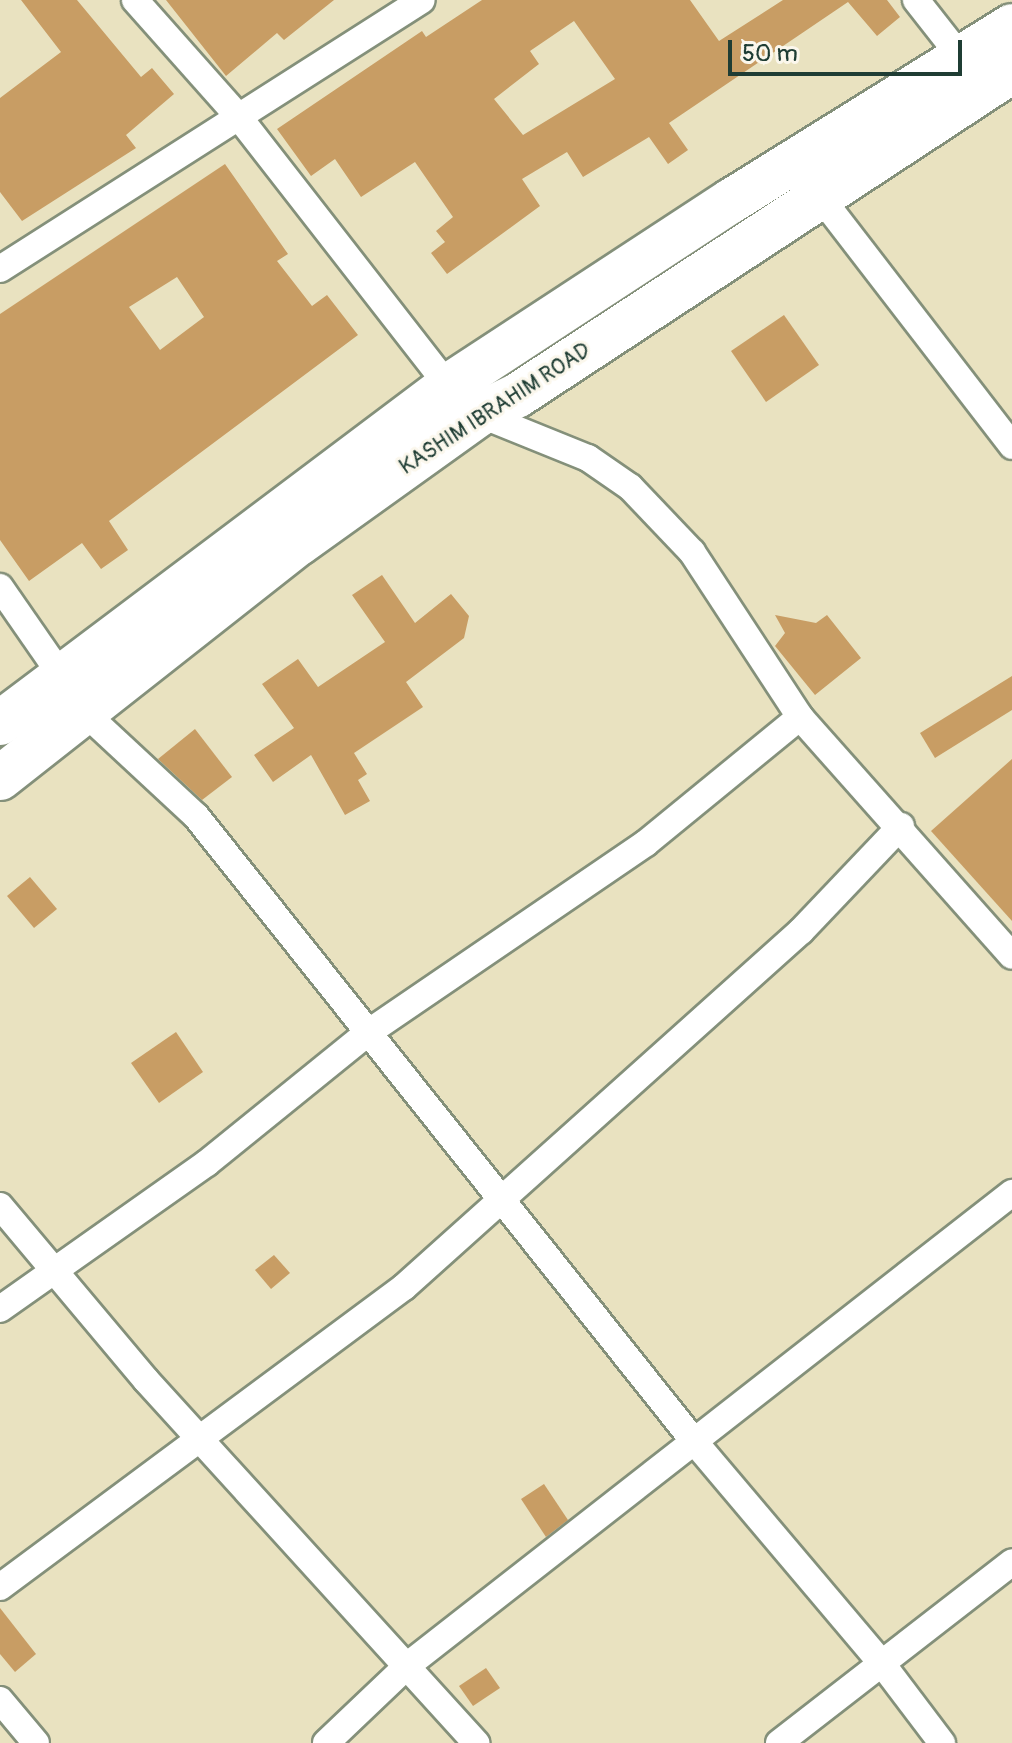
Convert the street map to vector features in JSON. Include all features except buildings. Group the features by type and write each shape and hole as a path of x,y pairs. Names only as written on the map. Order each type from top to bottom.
{"highway":[{"name":"KASHIM IBRAHIM ROAD","path":"808,181 963,60 1012,26"},
{"name":"KASHIM IBRAHIM ROAD","path":"0,778 72,693 464,400 808,181 1012,71"},
{"name":"KASHIM IBRAHIM ROAD","path":"0,723 72,693"}],"street":[{"path":"135,0 238,116 464,400 588,458 630,487 692,552 800,717 901,826 1012,956"},
{"path":"0,269 422,0"},
{"path":"916,0 963,60"},
{"path":"808,181 1012,446"},
{"path":"0,587 72,693 196,816 693,1440 883,1665 942,1743"},
{"path":"0,1309 207,1163 369,1032 646,843 800,717"},
{"path":"0,1587 404,1287 778,952 901,826"},
{"path":"326,1743 408,1665 1012,1193"},
{"path":"0,1206 54,1272 476,1743"},
{"path":"779,1743 1012,1562"},
{"path":"0,1700 36,1743"}]}
